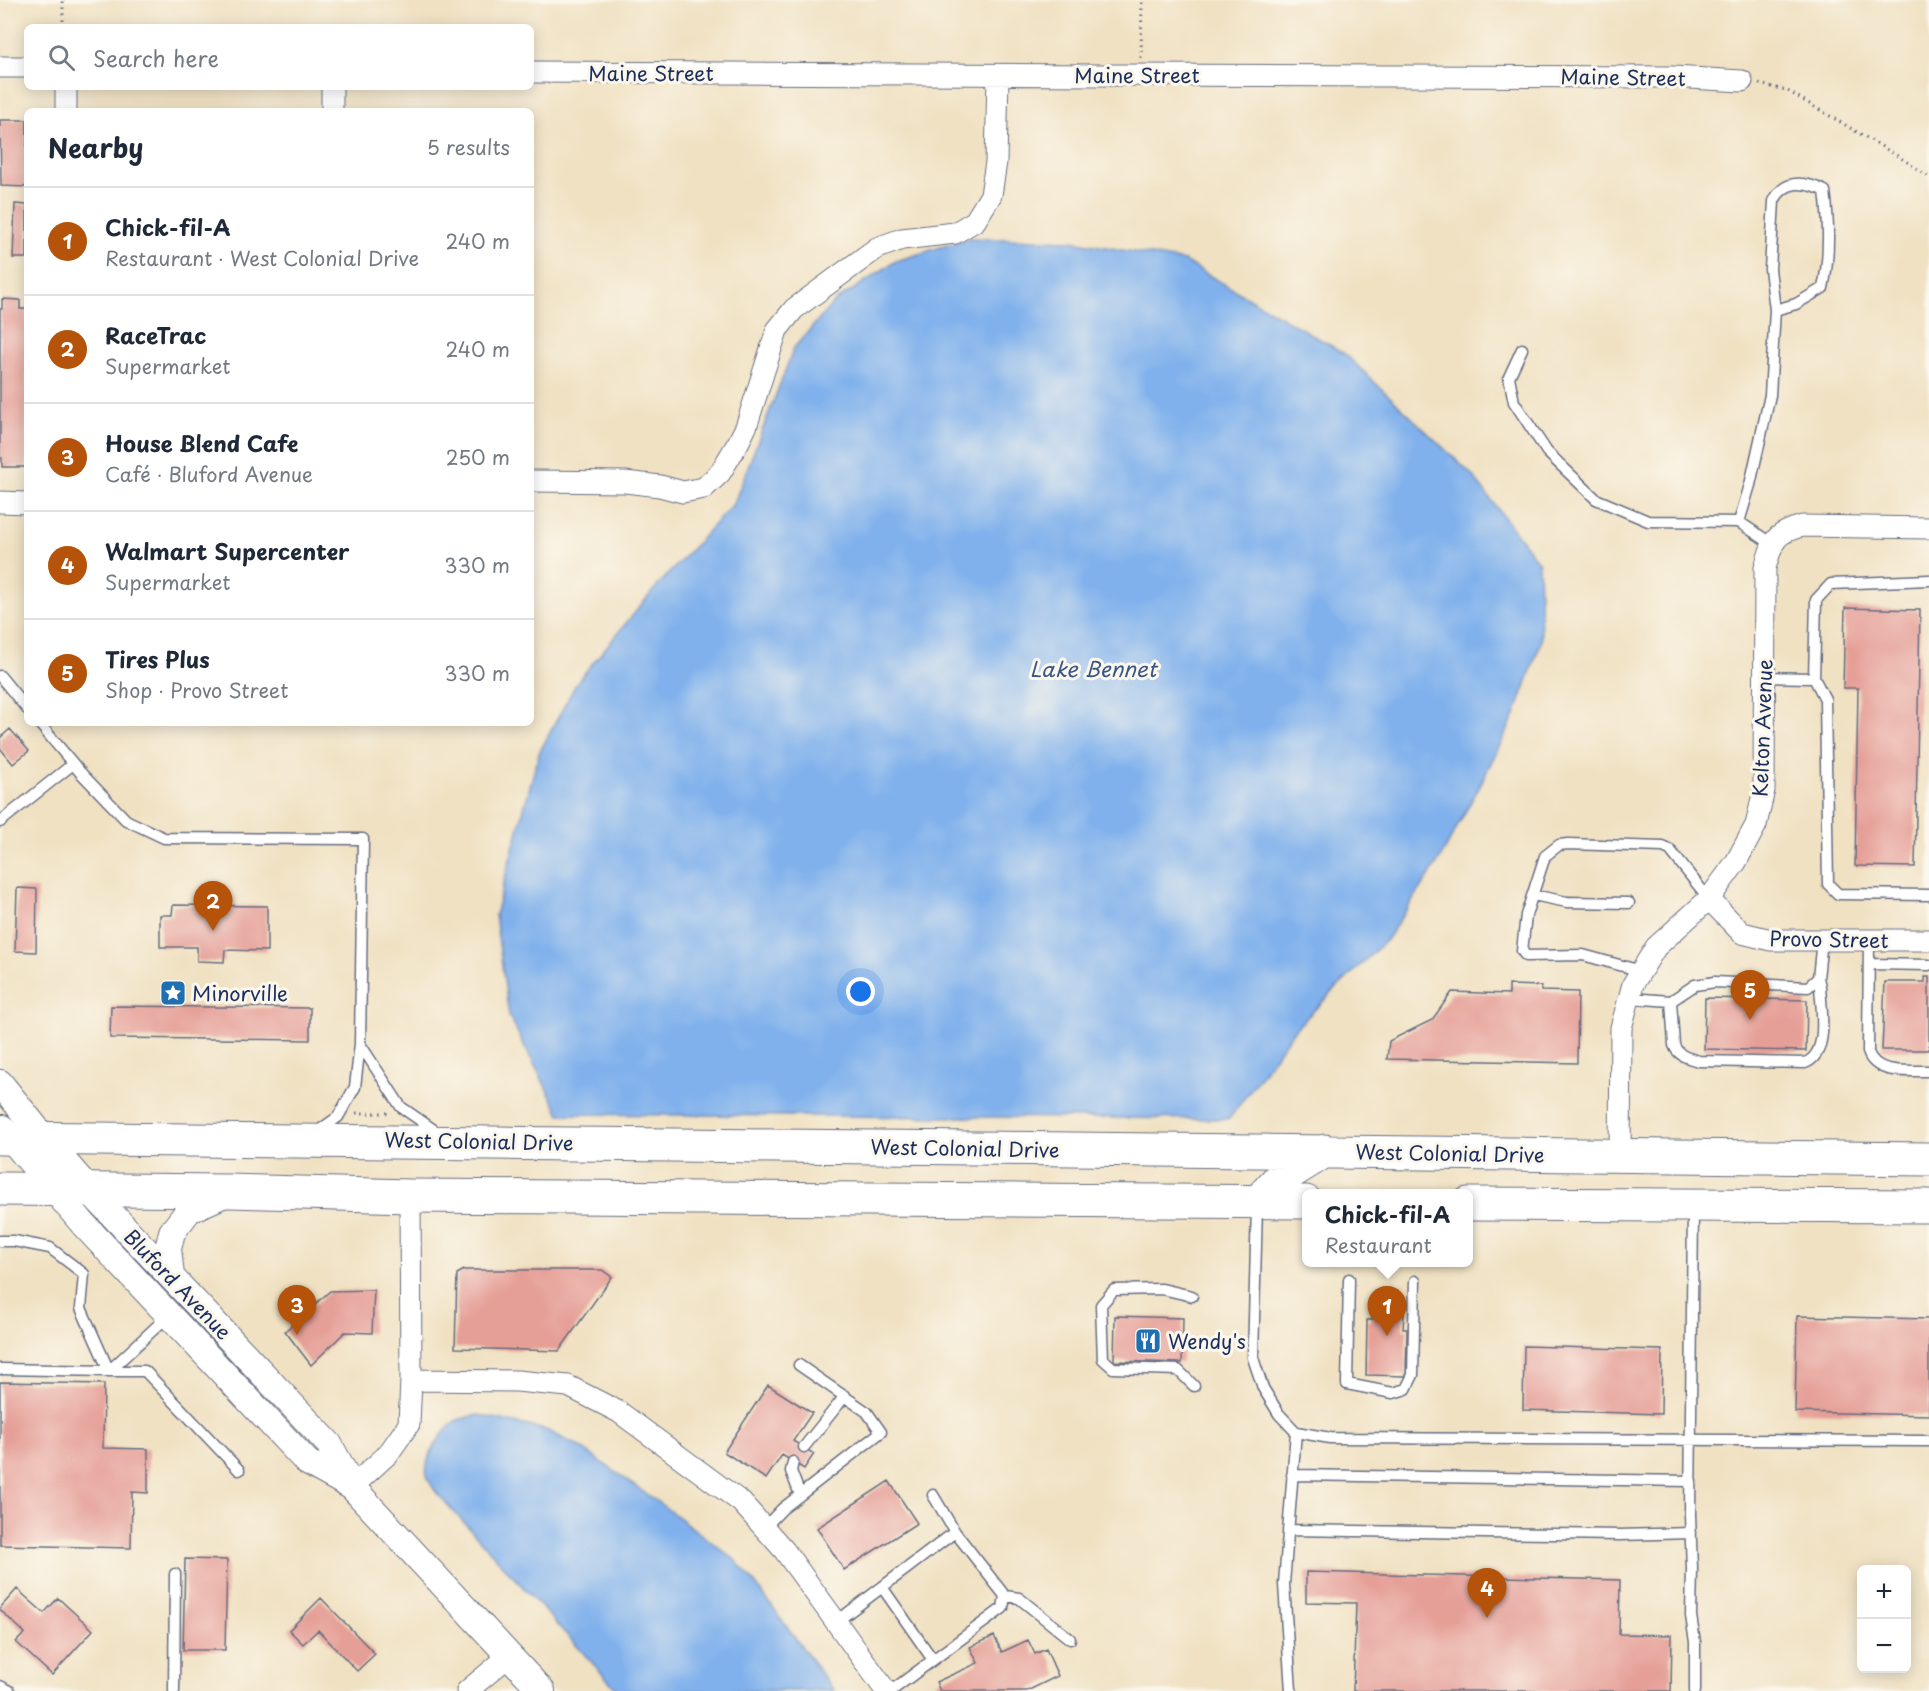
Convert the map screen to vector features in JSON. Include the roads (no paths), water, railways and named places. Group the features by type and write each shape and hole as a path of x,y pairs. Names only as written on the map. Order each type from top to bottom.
{"highway":[{"name":"West Colonial Drive","path":"3,1134 44,1138 470,1140 1620,1156 1929,1158"},
{"path":"1258,1202 1277,1181 1325,1151"},
{"path":"0,1189 230,1191 410,1196 1302,1202"},
{"path":"1473,1204 1929,1206"}],"street":[{"path":"0,67 24,67"},
{"name":"Maine Street","path":"534,72 998,76 1141,74 1661,76 1742,81"},
{"path":"534,481 625,482 660,486 682,492 704,488 720,473 746,428 777,330 794,309 877,248 902,239 955,233 975,221 991,195 996,162 998,76"},
{"path":"66,90 66,108"},
{"path":"332,90 332,108"},
{"path":"0,502 24,503"},
{"path":"1772,544 1784,531 1802,526 1929,528"},
{"name":"Kelton Avenue","path":"1620,1156 1621,1028 1633,984 1656,947 1709,899 1736,862 1756,825 1764,790 1765,568 1772,544"},
{"name":"Provo Street","path":"1709,899 1742,933 1771,940 1929,940"},
{"name":"Bluford Avenue","path":"0,1083 89,1190 328,1444 352,1487 542,1691"},
{"name":"Bluford Avenue","path":"3,1134 85,1226 307,1462 352,1487"},
{"path":"171,1276 168,1249 172,1232 189,1210 230,1191"},
{"path":"352,1487 388,1454 409,1424 411,1380 410,1196"},
{"path":"411,1380 517,1381 568,1386 619,1412 741,1503 784,1550 889,1691"},
{"path":"467,1691 508,1656"}],"lane":[{"path":"1739,522 1750,485 1770,394 1775,310 1770,269 1774,201 1779,191 1792,185 1808,183 1825,191 1828,217 1826,273 1823,288 1796,304 1775,310"},
{"path":"1522,349 1509,377 1514,402 1547,452 1596,499 1648,521 1739,522 1772,544"},
{"path":"1929,580 1831,584 1816,600 1814,678 1825,699 1828,884 1838,894 1929,895"},
{"path":"0,676 24,705"},
{"path":"1764,677 1814,678"},
{"path":"41,726 73,764 126,820 164,838 363,838 360,1044 355,1087 338,1117 306,1140"},
{"path":"0,822 73,764"},
{"path":"1641,971 1583,955 1526,956 1523,954 1526,915 1545,856 1559,845 1627,845 1670,850 1709,899"},
{"path":"1533,895 1567,902 1629,903"},
{"path":"1671,1001 1674,1045 1676,1051 1688,1058 1699,1061 1805,1063 1812,1061 1821,1047 1818,978 1822,940"},
{"path":"1869,940 1868,1052 1870,1057 1878,1065 1888,1069 1929,1071"},
{"path":"1869,964 1929,965"},
{"path":"1629,998 1671,1001 1695,985 1715,982 1808,987 1818,978"},
{"path":"360,1044 401,1107 440,1134 470,1140"},
{"path":"1258,1202 1253,1358 1263,1388 1279,1414 1296,1432 1330,1438 1929,1441"},
{"path":"1693,1206 1691,1616 1695,1642 1695,1691"},
{"path":"0,1241 14,1241 50,1248 84,1274 81,1308 109,1371"},
{"path":"1349,1279 1347,1384 1393,1394 1406,1389 1413,1375 1415,1281"},
{"path":"1192,1296 1162,1289 1114,1290 1101,1305 1104,1359 1113,1368 1178,1370 1194,1386"},
{"path":"109,1371 170,1315"},
{"path":"764,1528 782,1509 880,1432 867,1412 799,1365"},
{"path":"0,1369 145,1371 239,1470"},
{"path":"804,1447 845,1396"},
{"path":"1291,1691 1284,1584 1296,1432"},
{"path":"793,1462 791,1471 800,1495"},
{"path":"1292,1475 1691,1481"},
{"path":"933,1495 955,1532 1005,1596 1018,1598 1070,1639"},
{"path":"1288,1530 1620,1535 1691,1533"},
{"path":"836,1622 955,1532"},
{"path":"174,1691 175,1574"},
{"path":"882,1587 933,1660"},
{"path":"889,1691 1003,1608 1005,1596"},
{"path":"0,1686 10,1691"}],"water":[{"name":"Lake Bennet","path":"970,238 1072,241 1184,261 1344,353 1472,475 1539,563 1541,642 1515,715 1437,864 1386,940 1295,1029 1229,1119 560,1114 509,1016 495,915 539,753 577,682 652,592 734,503 794,348 834,302 896,261"},
{"path":"479,1415 546,1430 580,1447 734,1559 754,1582 834,1691 618,1691 436,1492 429,1481 428,1461 445,1431 456,1421"}],"place":[{"name":"RaceTrac","path":"213,931"},
{"name":"Minorville","path":"173,993"},
{"name":"Tires Plus","path":"1750,1020"},
{"name":"House Blend Cafe","path":"297,1335"},
{"name":"Chick-fil-A","path":"1387,1336"},
{"name":"Wendy's","path":"1148,1341"},
{"name":"Walmart Supercenter","path":"1487,1618"}]}
